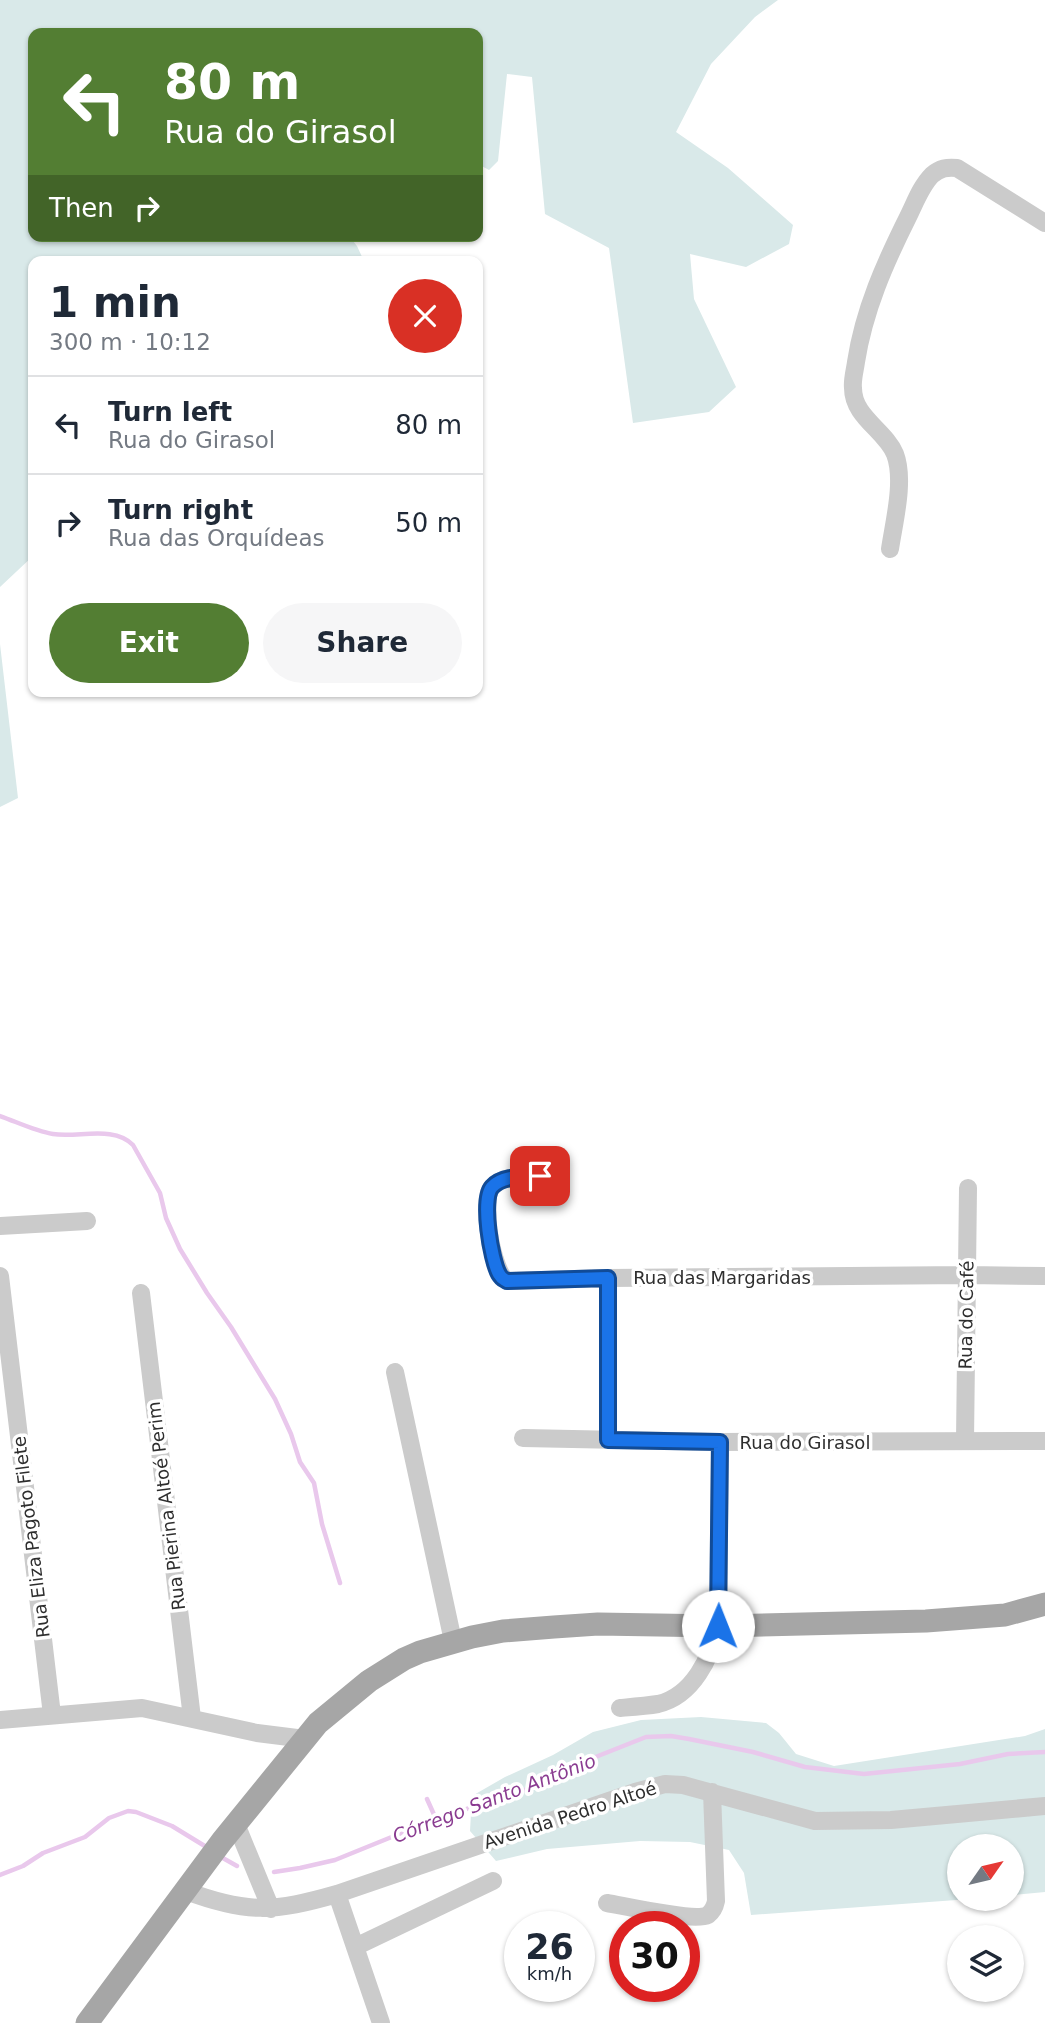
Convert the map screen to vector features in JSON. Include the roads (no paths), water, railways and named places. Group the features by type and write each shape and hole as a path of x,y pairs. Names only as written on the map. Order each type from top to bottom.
{"main road":[{"path":"87,2023 229,1833 305,1739 338,1706 369,1681 404,1659 453,1641 503,1631 598,1624 718,1626 926,1621 1005,1615 1045,1604"}],"street":[{"path":"890,549 899,487 898,465 886,438 855,403 852,390 859,340 895,242 926,182 946,167 957,168 1045,223"},
{"name":"Rua das Margaridas","path":"540,1176 504,1179 489,1192 487,1213 493,1253 499,1273 507,1281 1045,1276"},
{"name":"Rua do Café","path":"965,1441 968,1188"},
{"path":"0,1226 87,1221"},
{"name":"Rua Eliza Pagoto Filete","path":"0,1276 52,1715"},
{"path":"608,1278 608,1440"},
{"name":"Rua Pierina Altoé Perim","path":"141,1293 192,1718"},
{"path":"395,1372 453,1641"},
{"name":"Rua do Girasol","path":"523,1438 720,1442 1045,1441"},
{"path":"620,1708 657,1704 670,1699 685,1689 708,1657 718,1626 720,1442"},
{"path":"0,1720 142,1708 257,1733 305,1739"},
{"name":"Avenida Pedro Altoé","path":"186,1891 234,1906 271,1909 292,1907 666,1784 712,1792 815,1821 891,1820 1045,1806"},
{"path":"607,1903 692,1917 711,1912 716,1901 712,1792"},
{"path":"229,1833 271,1909"},
{"path":"355,1947 493,1881"},
{"path":"337,1894 381,2023"}],"waterway":[{"path":"0,1116 46,1133 116,1135 133,1145 160,1193 166,1218 180,1249 275,1399 300,1462 314,1483 322,1524 340,1583"},
{"name":"Córrego Santo Antônio","path":"274,1872 335,1860 436,1819 525,1790 646,1737 671,1736 689,1739 753,1752 805,1767 864,1774 960,1764 1008,1754 1045,1752"},
{"path":"427,1799 436,1819"},
{"name":"Córrego Santo Antônio","path":"0,1875 23,1866 43,1853 85,1837 109,1818 128,1811 172,1826 208,1848"},
{"name":"Córrego Santo Antônio","path":"221,1857 237,1866"}]}
